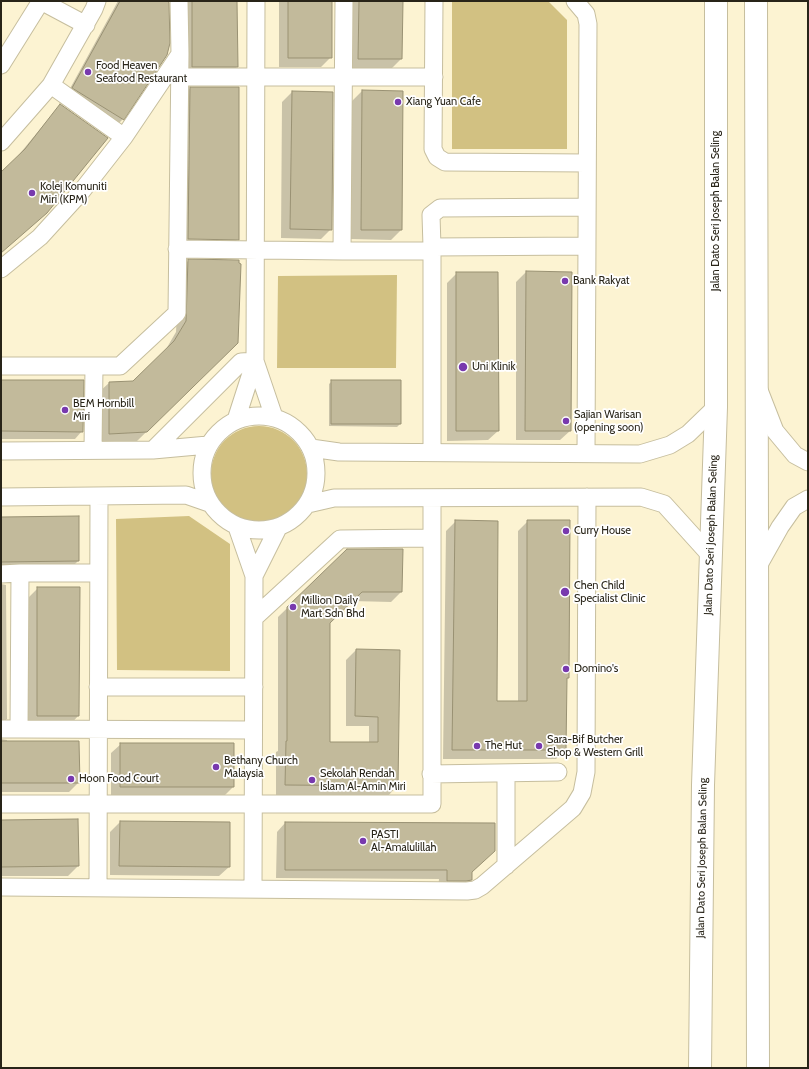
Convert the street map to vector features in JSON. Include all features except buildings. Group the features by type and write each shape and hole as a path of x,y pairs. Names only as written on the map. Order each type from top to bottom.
{"main road":[{"name":"Jalan Dato Seri Joseph Balan Seling","path":"700,1068 703,785 716,407 716,1"},
{"path":"756,1 758,1068"}],"street":[{"path":"1,65 41,1 86,24"},
{"path":"1,142 51,85 86,24 97,1"},
{"path":"1,366 120,366 177,313 180,54 179,1"},
{"path":"256,1 256,361 274,417"},
{"path":"342,251 344,1"},
{"path":"434,1 433,149 437,157 445,162 587,163"},
{"path":"575,1 586,14 588,24 586,452"},
{"path":"1,269 40,237 81,192 124,137 180,54"},
{"path":"179,77 434,77"},
{"path":"51,85 124,137"},
{"path":"432,452 431,215 440,208 587,207"},
{"path":"177,249 342,251 587,246"},
{"path":"236,420 256,361"},
{"path":"153,450 241,362 256,361"},
{"path":"93,450 94,366"},
{"path":"757,386 775,430 795,455 808,462"},
{"path":"311,448 340,452 586,452 640,454 670,445 688,434 716,407"},
{"path":"255,416 274,417 289,424 302,434 311,448 316,466 315,486 308,504 295,519 278,528 257,531 237,527 221,518 209,503 202,484 201,464 208,445 220,430 236,420 255,416"},
{"path":"1,451 153,450 208,445"},
{"path":"1,497 186,495 209,503"},
{"path":"98,887 99,497"},
{"path":"1,887 467,891 475,890 482,886 572,808 582,793 586,772 587,497"},
{"path":"308,504 334,498 641,497 664,504 711,556"},
{"path":"1,804 432,804 432,498"},
{"path":"757,568 780,527 794,506 808,499"},
{"path":"237,527 254,576 253,888"},
{"path":"254,576 278,528"},
{"path":"254,618 340,539 431,538"},
{"path":"19,729 20,573"},
{"path":"1,574 98,573"},
{"path":"98,687 254,687"},
{"path":"1,729 253,730"},
{"path":"431,774 558,772"},
{"path":"506,773 506,866"}],"shaded area":[{"path":"452,1 548,1 567,20 567,149 452,149"},
{"path":"397,275 396,368 277,368 278,276"},
{"path":"259,426 278,429 293,440 304,455 307,474 304,493 293,508 278,519 259,522 240,519 225,508 214,493 211,474 214,455 225,440 240,429"},
{"path":"189,516 230,544 230,671 117,670 116,519"}],"place":[{"name":"Food Heaven Seafood Restaurant","path":"88,72"},
{"name":"Xiang Yuan Cafe","path":"398,102"},
{"name":"Kolej Komuniti Miri (KPM)","path":"32,193"},
{"name":"Bank Rakyat","path":"565,281"},
{"name":"Uni Klinik","path":"463,367"},
{"name":"BEM Hornbill Miri","path":"65,410"},
{"name":"Sajian Warisan (opening soon)","path":"566,421"},
{"name":"Curry House","path":"566,531"},
{"name":"Chen Child Specialist Clinic","path":"565,592"},
{"name":"Million Daily Mart Sdn Bhd","path":"293,607"},
{"name":"Domino's","path":"566,669"},
{"name":"The Hut","path":"477,746"},
{"name":"Sara-Bif Butcher Shop & Western Grill","path":"539,746"},
{"name":"Bethany Church Malaysia","path":"216,767"},
{"name":"Hoon Food Court","path":"71,779"},
{"name":"Sekolah Rendah Islam Al-Amin Miri","path":"312,780"},
{"name":"PASTI Al-Amalulillah","path":"363,841"}]}
